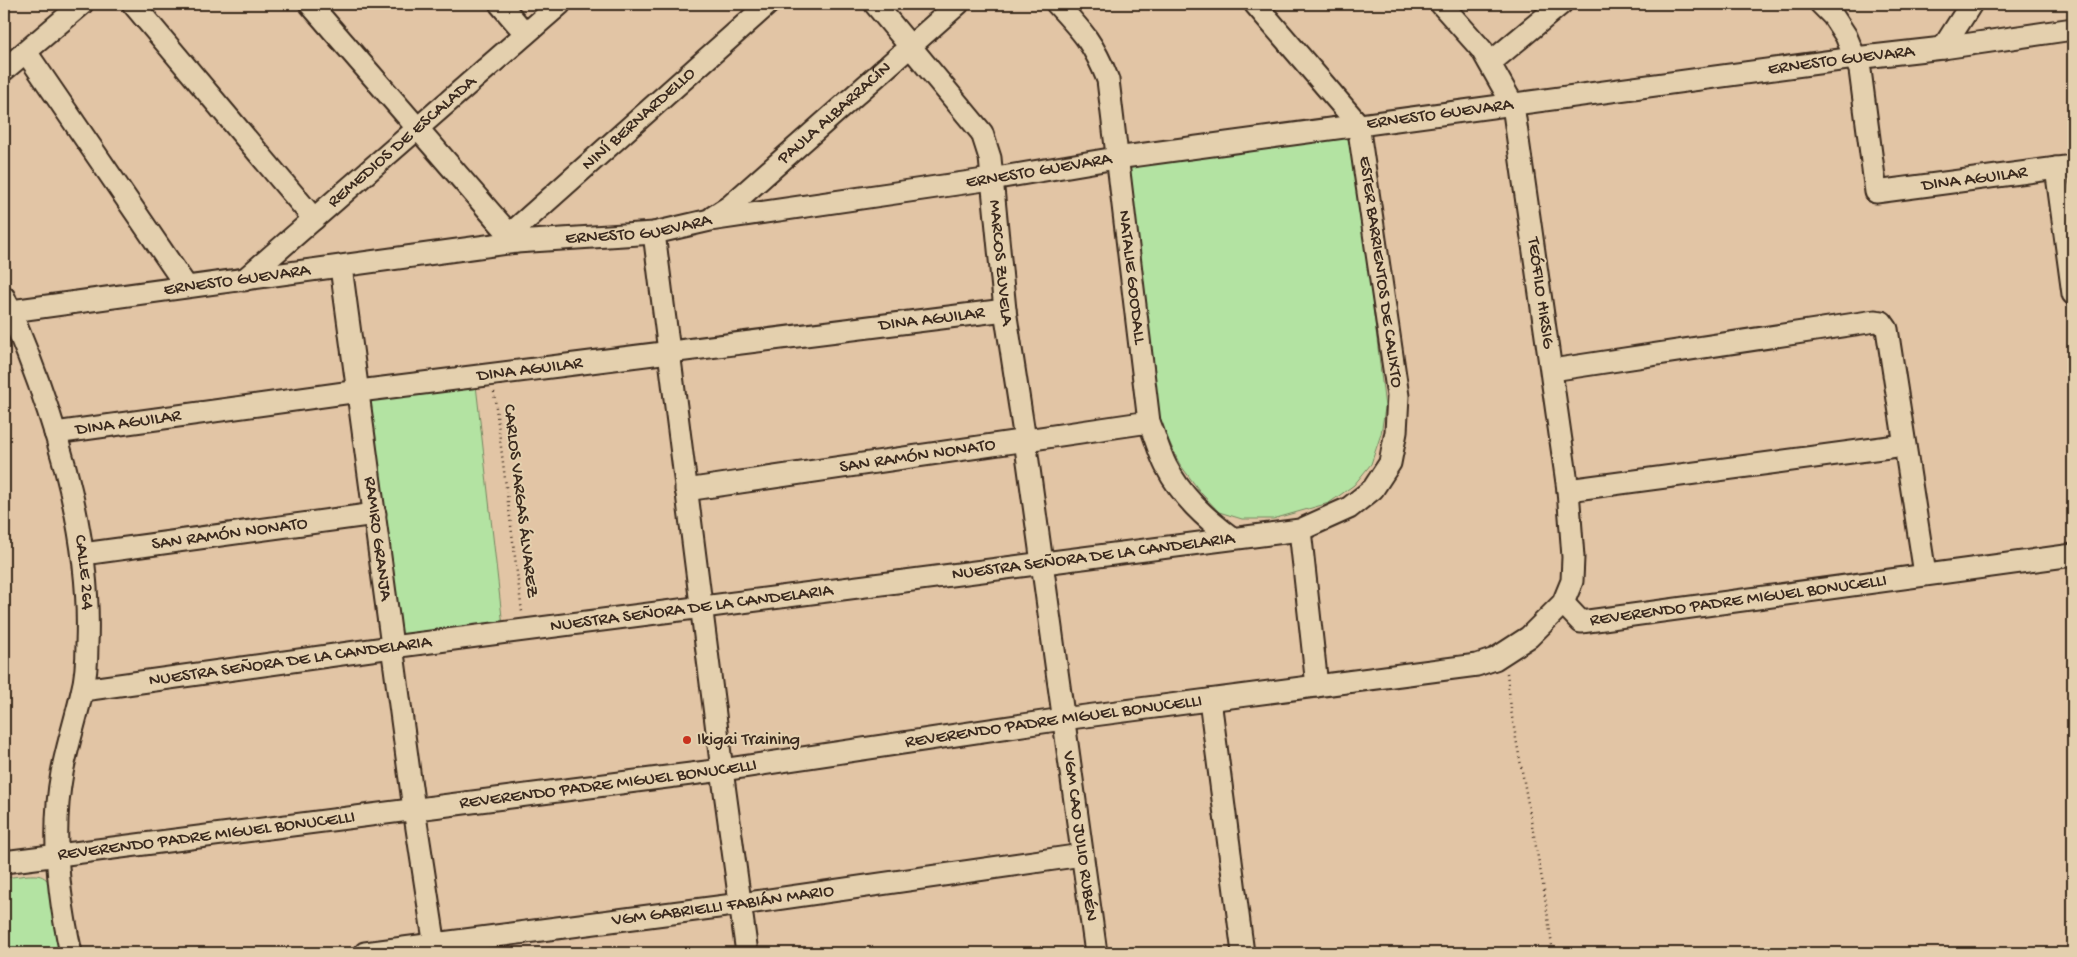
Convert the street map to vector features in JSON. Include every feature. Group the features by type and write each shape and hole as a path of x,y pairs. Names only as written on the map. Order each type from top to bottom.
{"street":[{"path":"4,70 82,4"},
{"path":"134,4 314,219"},
{"path":"310,4 512,238"},
{"path":"500,4 525,33"},
{"name":"REMEDIOS DE ESCALADA","path":"244,280 560,4"},
{"name":"NINÍ BERNARDELLO","path":"512,238 768,4"},
{"name":"MARCOS ZUVELA","path":"875,4 982,133 990,158 1005,310 1025,440 1041,564"},
{"name":"PAULA ALBARRACÍN","path":"710,220 730,206 958,4"},
{"name":"NATALIE GOODALL","path":"1058,4 1086,34 1098,54 1108,80 1149,422 1166,466 1181,491 1204,517 1232,538"},
{"path":"1255,4 1358,124"},
{"name":"TEÓFILO HIRSIG","path":"1441,4 1482,50 1512,105 1568,490 1573,557 1572,581 1563,603"},
{"path":"1490,64 1562,4"},
{"path":"1821,4 1833,16 1846,36 1855,58"},
{"path":"1943,48 1971,4"},
{"name":"ERNESTO GUEVARA","path":"6,307 341,267 512,238 654,233 710,220 991,179 1116,158 2073,29"},
{"path":"26,52 186,286"},
{"name":"DINA AGUILAR","path":"1855,58 1860,70 1876,192 2064,167"},
{"name":"ESTER BARRIENTOS DE CALIXTO","path":"1300,530 1349,508 1373,489 1390,463 1396,432 1398,396 1358,124"},
{"path":"2064,167 2073,294"},
{"path":"654,233 747,953"},
{"name":"RAMIRO GRANJA","path":"341,267 414,809 435,949"},
{"name":"CALLE 264","path":"6,307 37,380 55,433 83,554 88,602 83,690 62,773 57,815 56,855 71,953"},
{"name":"DINA AGUILAR","path":"55,433 359,391 1005,310"},
{"path":"1552,370 1875,321 1882,322 1887,330 1925,574"},
{"name":"SAN RAMÓN NONATO","path":"686,490 1149,422"},
{"path":"1568,490 1904,445"},
{"name":"SAN RAMÓN NONATO","path":"83,554 375,514"},
{"path":"1300,530 1317,686"},
{"name":"NUESTRA SEÑORA DE LA CANDELARIA","path":"83,690 392,647 1300,530"},
{"name":"REVERENDO PADRE MIGUEL BONUCELLI","path":"4,862 722,770 1063,719 1477,665 1495,659 1529,637 1563,603 1580,622 2073,555"},
{"name":"VGM CAO JULIO RUBÉN","path":"1041,564 1096,953"},
{"path":"1210,700 1243,953"},
{"name":"VGM GABRIELLI FABIÁN MARIO","path":"364,953 435,949 1082,855"}],"path":[{"name":"CARLOS VARGAS ÁLVAREZ","path":"491,375 524,631"},
{"path":"1507,652 1512,717 1544,890 1553,953"}],"green space":[{"path":"1353,131 1385,408 1381,434 1371,464 1354,485 1329,503 1273,519 1242,519 1219,512 1201,493 1179,463 1159,419 1124,161"},
{"path":"476,385 503,626 399,639 368,397"},
{"path":"38,875 47,880 50,885 60,953 4,953 4,878"}],"place":[{"name":"Ikigai Training","path":"687,740"}]}
